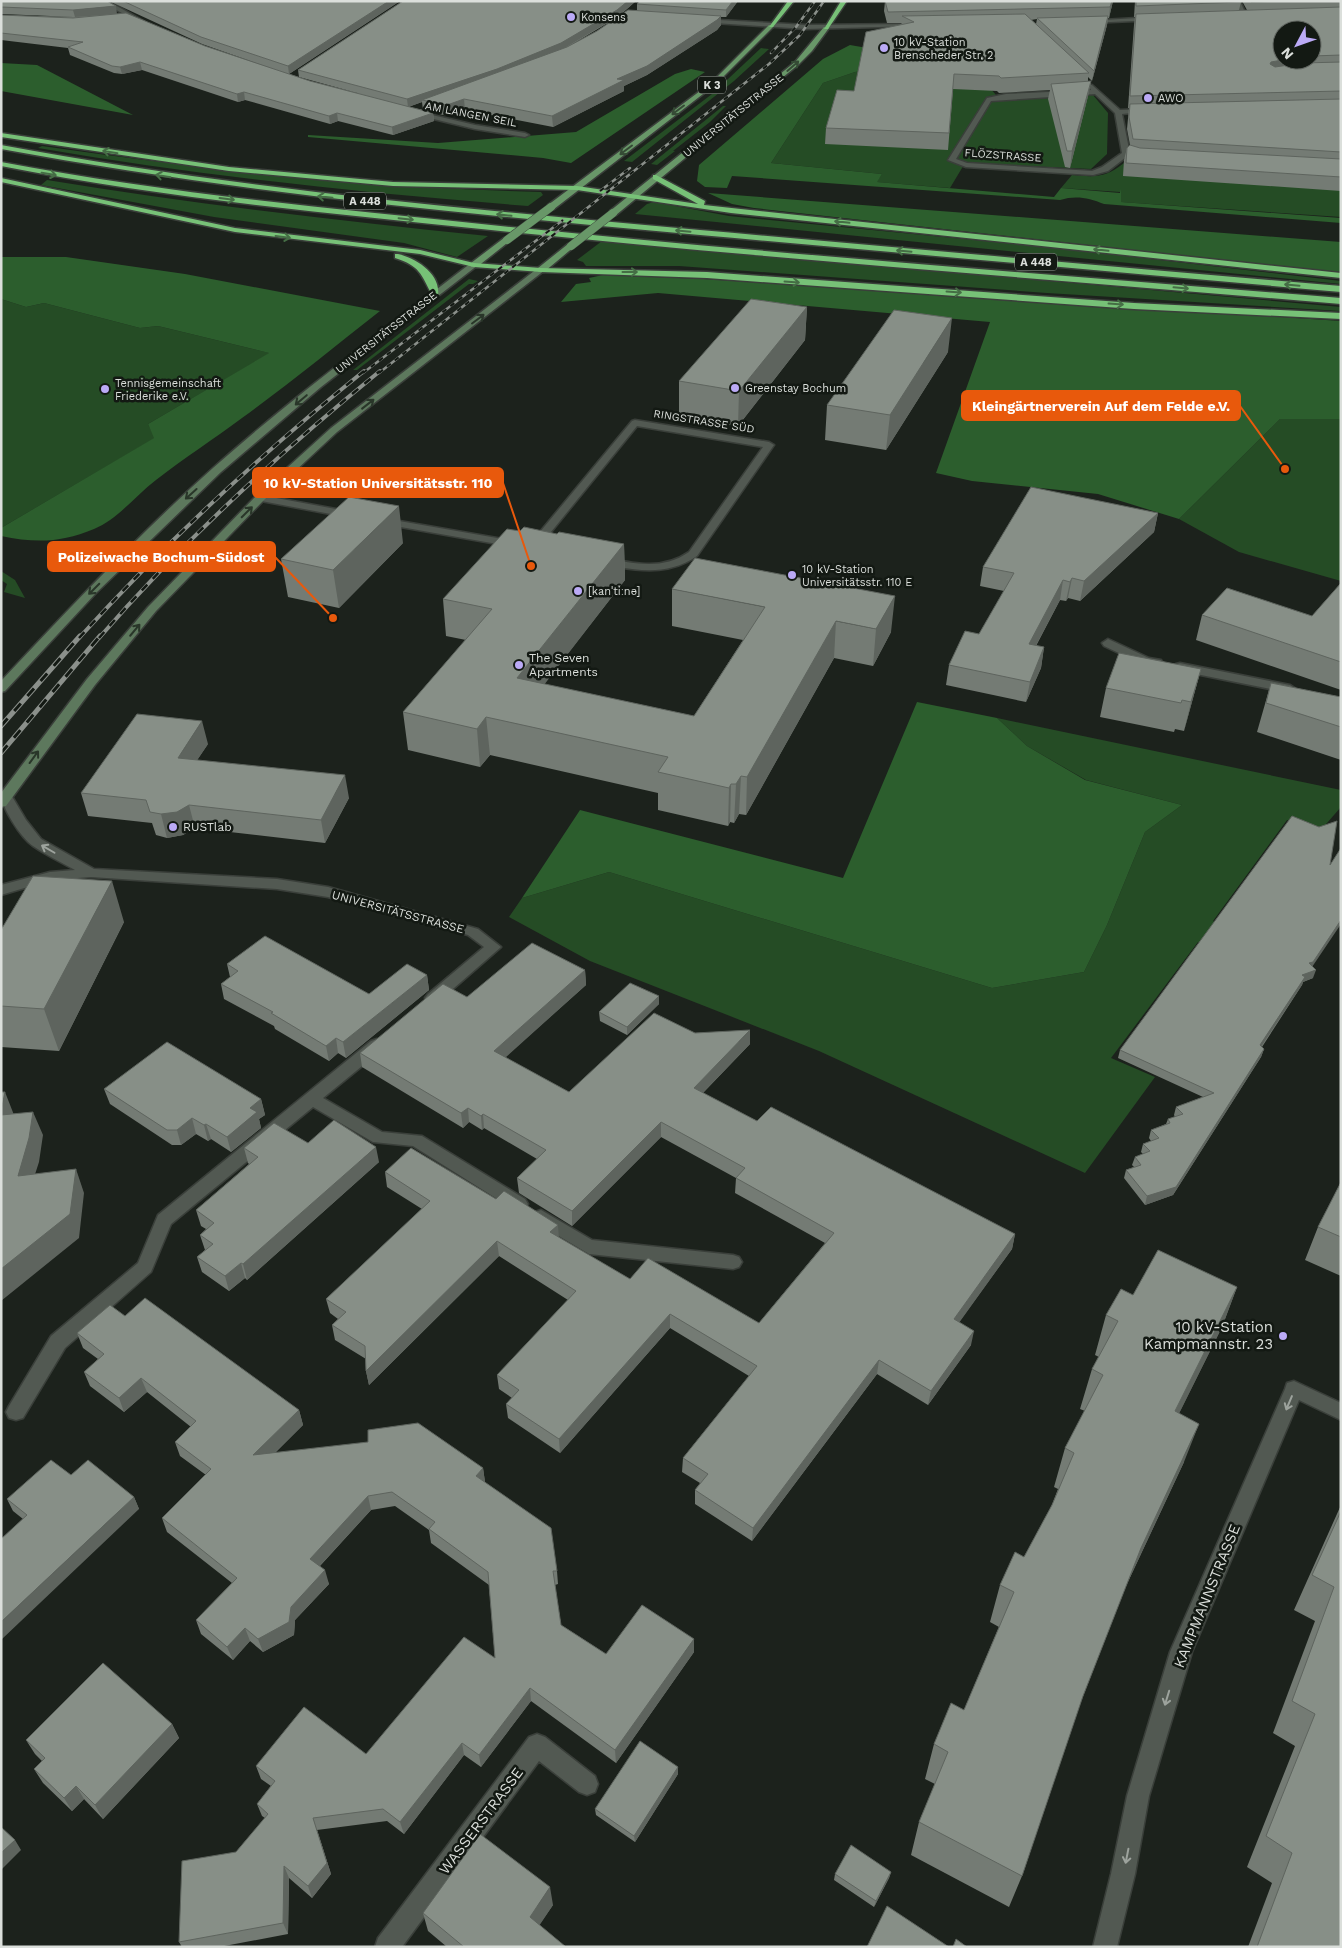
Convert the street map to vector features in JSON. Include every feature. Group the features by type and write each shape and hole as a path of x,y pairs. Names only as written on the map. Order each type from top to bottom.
{"highway":[{"name":"UNIVERSITÄTSSTRASSE","path":"769,29 791,1"},
{"name":"UNIVERSITÄTSSTRASSE","path":"824,31 844,1"},
{"path":"1,135 210,166 345,180 443,186 546,186 577,188 715,209 1341,276"},
{"name":"A 448","path":"1,147 179,178 318,196 567,221 1341,289"},
{"name":"A 448","path":"1,164 45,173 177,193 550,234 1341,302"},
{"path":"656,177 715,209"},
{"path":"1,180 235,230 372,248 420,252 474,265 541,270 673,273 1134,306 1341,316"},
{"path":"372,248 416,263 428,272 435,293"}],"main road":[{"name":"UNIVERSITÄTSSTRASSE","path":"1,688 98,584 217,470 435,293 577,188 714,83 769,29"},
{"name":"UNIVERSITÄTSSTRASSE","path":"3,800 91,682 152,609 260,498 334,430 541,270 797,63 824,31"}],"street":[{"path":"103,1 150,26"},
{"path":"1237,1 1245,16"},
{"path":"116,18 130,16"},
{"path":"1234,17 1254,16"},
{"path":"1079,22 1166,19"},
{"path":"691,20 769,29"},
{"path":"697,27 824,31 917,28"},
{"path":"1086,81 1118,112 1156,111"},
{"name":"FLÖZSTRASSE","path":"1097,92 1006,96 989,99 952,160 966,165 1093,172 1105,169 1129,155 1118,112"},
{"name":"AM LANGEN SEIL","path":"420,107 409,111 474,127 525,135"},
{"name":"RINGSTRASSE SÜD","path":"260,498 538,549 635,423 769,445 693,554 684,562 669,566 642,568 596,559"},
{"path":"1108,643 1146,661 1303,692"},
{"name":"UNIVERSITÄTSSTRASSE","path":"3,800 36,842 91,873"},
{"name":"UNIVERSITÄTSSTRASSE","path":"1,890 50,876 91,873 233,880 328,892 473,932 494,947 418,1010"},
{"path":"16,1412 58,1342 145,1267 164,1220 388,1036"},
{"path":"312,1099 379,1138 416,1140 589,1247 732,1262"},
{"name":"KAMPMANNSTRASSE","path":"1105,1947 1123,1874 1138,1796 1181,1652 1294,1389 1341,1412"},
{"name":"WASSERSTRASSE","path":"386,1947 537,1746 587,1784"}],"green space":[{"path":"850,45 896,53 898,66 855,72 823,83 771,163 882,174 877,182 1054,197 1061,188 1120,193 1121,189 1121,202 1341,218 1341,223 1104,204 1077,197 1060,200 732,176 727,188 705,187 697,181 699,165 823,59"},
{"path":"761,48 769,49 734,81 632,162 624,161 712,94"},
{"path":"1,63 37,65 133,115 1,91"},
{"path":"898,66 974,69 1001,101 1093,95 1108,113 1107,154 1091,169 965,163 950,188 876,182 882,174 771,163 823,83 855,72"},
{"path":"691,69 705,72 571,163 543,158 308,137 308,135 438,143 576,132 675,74"},
{"path":"723,106 726,106 710,122 673,151 675,151 657,165 651,164"},
{"path":"42,146 229,170 353,182 541,192 543,195 528,206 405,195 283,183 160,167 38,148"},
{"path":"1124,163 1341,172 1341,217 1120,202 1120,192 1061,188 1072,175 1106,174"},
{"path":"47,180 267,211 488,236 457,257 404,243 214,217 41,185"},
{"path":"708,193 1341,242 1341,273 754,208 732,204"},
{"path":"654,202 729,216 1056,248 1341,281 1341,284 635,214 647,204"},
{"path":"602,241 1341,307 1341,311 1047,293 679,266 586,266 583,262 577,260"},
{"path":"1,257 66,257 185,274 380,311 260,405 148,486 103,525 70,537 37,541 25,540 1,536 1,528 154,438 148,424 269,353 158,326 140,328 44,303 26,307 1,299"},
{"path":"603,275 704,279 1341,321 1341,419 1280,419 1179,519 1098,494 972,481 936,473 990,322 658,293 561,302 576,284 591,282 589,278"},
{"path":"469,279 478,281 469,284 357,370 353,370"},
{"name":"Tennisgemeinschaft Friederike e.V.","path":"1,299 26,307 44,303 140,328 158,326 270,353 148,424 155,438 1,528"},
{"path":"1280,419 1341,419 1341,581 1239,552 1179,519"},
{"path":"1,571 15,580 25,598 4,592 7,584 1,580"},
{"path":"917,702 997,718 1027,746 1085,780 1182,805 1145,832 1107,925 1084,972 992,988 609,872 522,898 580,810 843,878"},
{"path":"997,718 1341,790 1341,807 1320,831 1287,820 1213,921 1246,935 1231,955 1198,942 1111,1058 1155,1077 1085,1173 819,1051 590,961 509,917 522,898 609,872 992,988 1084,972 1107,925 1145,832 1182,805 1086,780 1027,746"}],"building":[{"path":"1,1 107,1 116,6 73,10 1,7"},
{"path":"123,1 389,1 288,66 201,37"},
{"path":"403,1 628,1 617,10 561,43 497,69 407,99 298,70"},
{"path":"640,1 733,1 726,10 637,4"},
{"path":"885,1 1112,1 1110,7 888,12"},
{"path":"1136,1 1240,1 1241,2 1136,6"},
{"path":"1251,1 1284,1 1251,2"},
{"path":"1341,7 1341,55 1322,56 1322,20 1272,20 1272,62 1270,64 1272,65 1272,70 1322,70 1322,62 1341,62 1341,91 1130,96 1136,14"},
{"path":"628,10 721,16 647,66 617,79 624,80 552,116 464,99 447,105 422,100 567,47 597,31"},
{"path":"126,13 205,46 310,81 433,113 392,127 337,113 329,116 244,92 237,94 140,62 120,67 112,66 68,47 83,42 1,33 1,15 73,18"},
{"path":"1025,14 1089,73 1001,78 999,76 954,74 949,133 826,128 837,90 854,91 866,32 914,22 902,16"},
{"path":"1108,16 1094,71 1037,18"},
{"path":"1091,81 1072,151 1067,151 1051,84"},
{"path":"1341,99 1341,152 1133,139 1129,117 1130,104"},
{"path":"1130,145 1140,148 1341,159 1341,177 1126,163 1127,148"},
{"path":"751,299 807,307 739,391 679,381"},
{"path":"894,310 952,318 890,415 827,405"},
{"path":"1031,487 1158,513 1084,581 1072,578 1070,582 1063,580 1029,644 1044,647 1030,682 949,665 965,631 979,634 1014,573 983,567"},
{"path":"349,497 399,506 333,570 281,559"},
{"path":"524,527 624,544 517,678 694,716 765,607 672,589 695,558 895,596 876,629 836,621 747,777 741,776 736,784 731,784 729,788 658,772 668,757 486,717 477,729 403,712 492,609 443,599 507,529 520,531"},
{"path":"1341,583 1341,662 1202,615 1227,588 1312,616"},
{"path":"1119,653 1201,669 1191,702 1182,700 1181,703 1106,688"},
{"path":"1271,683 1341,697 1341,727 1266,703"},
{"path":"137,714 202,721 178,758 345,775 321,820 189,805 177,812 161,814 150,812 146,800 81,793"},
{"path":"1292,816 1319,827 1337,821 1330,865 1341,848 1341,920 1313,962 1309,963 1316,970 1302,975 1305,977 1260,1045 1264,1049 1176,1187 1147,1196 1126,1170 1141,1165 1135,1157 1150,1151 1143,1144 1159,1138 1151,1130 1170,1123 1168,1119 1183,1114 1176,1107 1214,1093 1120,1050"},
{"path":"33,876 112,881 44,1009 1,1006 1,930"},
{"path":"265,936 369,994 407,964 427,975 343,1042 336,1038 326,1046 271,1013 273,1012 221,984 238,971 227,964"},
{"path":"532,943 585,970 494,1051 569,1092 654,1013 695,1033 750,1030 694,1088 757,1121 771,1107 1015,1234 954,1319 974,1331 931,1391 879,1360 753,1528 695,1490 708,1474 683,1458 757,1366 670,1314 559,1439 506,1404 519,1390 497,1375 576,1291 497,1241 366,1371 365,1346 332,1325 346,1312 326,1299 430,1201 385,1172 411,1148 496,1199 504,1191 558,1225 550,1232 630,1279 648,1258 759,1323 834,1233 736,1178 745,1168 661,1122 572,1211 517,1178 546,1150 483,1114 481,1116 468,1108 461,1113 360,1053 443,984 467,997"},
{"path":"630,983 659,996 627,1027 599,1012"},
{"path":"167,1042 261,1099 250,1108 257,1112 227,1137 192,1118 177,1130 167,1130 104,1089"},
{"path":"1,1092 5,1092 1,1112"},
{"path":"33,1112 29,1138 18,1176 76,1169 70,1214 1,1269 1,1115"},
{"path":"334,1120 376,1147 243,1264 241,1263 225,1276 197,1257 213,1244 200,1235 214,1223 196,1210 258,1157 244,1148 274,1123 308,1143"},
{"path":"1341,1182 1341,1237 1318,1227"},
{"path":"1158,1250 1237,1287 1175,1411 1199,1424 1141,1548 1083,1696 1022,1876 919,1822 948,1752 934,1744 951,1703 964,1710 1014,1592 1000,1585 1015,1552 1024,1557 1052,1505 1074,1453 1065,1448 1103,1375 1092,1369 1118,1321 1106,1315 1121,1289 1133,1295"},
{"path":"145,1298 299,1410 253,1455 368,1442 368,1430 418,1423 483,1468 476,1476 551,1528 557,1571 553,1571 561,1625 606,1654 642,1605 694,1639 615,1750 530,1688 479,1755 462,1743 400,1822 383,1809 313,1818 327,1863 308,1886 284,1866 283,1923 179,1942 182,1861 236,1852 268,1814 257,1804 275,1781 256,1766 304,1707 366,1754 464,1637 495,1658 488,1572 429,1529 435,1522 392,1492 368,1496 310,1559 325,1570 291,1607 289,1622 258,1639 245,1628 227,1647 196,1620 237,1578 162,1518 211,1469 175,1442 196,1421 141,1378 119,1398 84,1372 104,1354 77,1333 110,1305 125,1316"},
{"path":"51,1460 71,1475 88,1460 134,1497 1,1622 1,1539 27,1515 7,1499"},
{"path":"1341,1511 1341,1947 1257,1947 1292,1853 1266,1836 1315,1714 1292,1701 1334,1587 1312,1575"},
{"path":"103,1663 172,1724 95,1805 76,1786 64,1798 34,1769 45,1758 26,1740"},
{"path":"640,1741 678,1767 634,1836 595,1809"},
{"path":"1,1827 15,1840 1,1853"},
{"path":"480,1834 550,1887 530,1917 566,1947 464,1947 423,1913"},
{"path":"851,1845 891,1872 876,1901 835,1874"},
{"path":"887,1906 949,1947 867,1947"},
{"path":"956,1939 967,1947 953,1947"}],"railway":[{"path":"771,53 796,27 815,1"},
{"path":"379,373 769,64 800,35 824,1"},
{"path":"600,191 630,168"},
{"path":"363,373 563,220"},
{"path":"79,638 146,567 216,499 364,371"},
{"path":"99,638 165,566 233,498 380,371"},
{"path":"1,726 80,636"},
{"path":"1,753 100,636"}],"place":[{"name":"Konsens","path":"571,17"},
{"name":"10 kV-Station Brenscheder Str. 2","path":"884,48"},
{"name":"AWO","path":"1148,98"},
{"name":"Greenstay Bochum","path":"735,388"},
{"name":"Tennisgemeinschaft Friederike e.V.","path":"105,389"},
{"name":"Kleingärtnerverein Auf dem Felde e.V.","path":"1285,469"},
{"name":"10 kV-Station Universitätsstr. 110","path":"531,566"},
{"name":"10 kV-Station Universitätsstr. 110 E","path":"792,575"},
{"name":"[kanˈtiːnə]","path":"578,591"},
{"name":"Polizeiwache Bochum-Südost","path":"333,618"},
{"name":"The Seven Apartments","path":"519,665"},
{"name":"RUSTlab","path":"173,827"},
{"name":"10 kV-Station Kampmannstr. 23","path":"1283,1336"}]}
